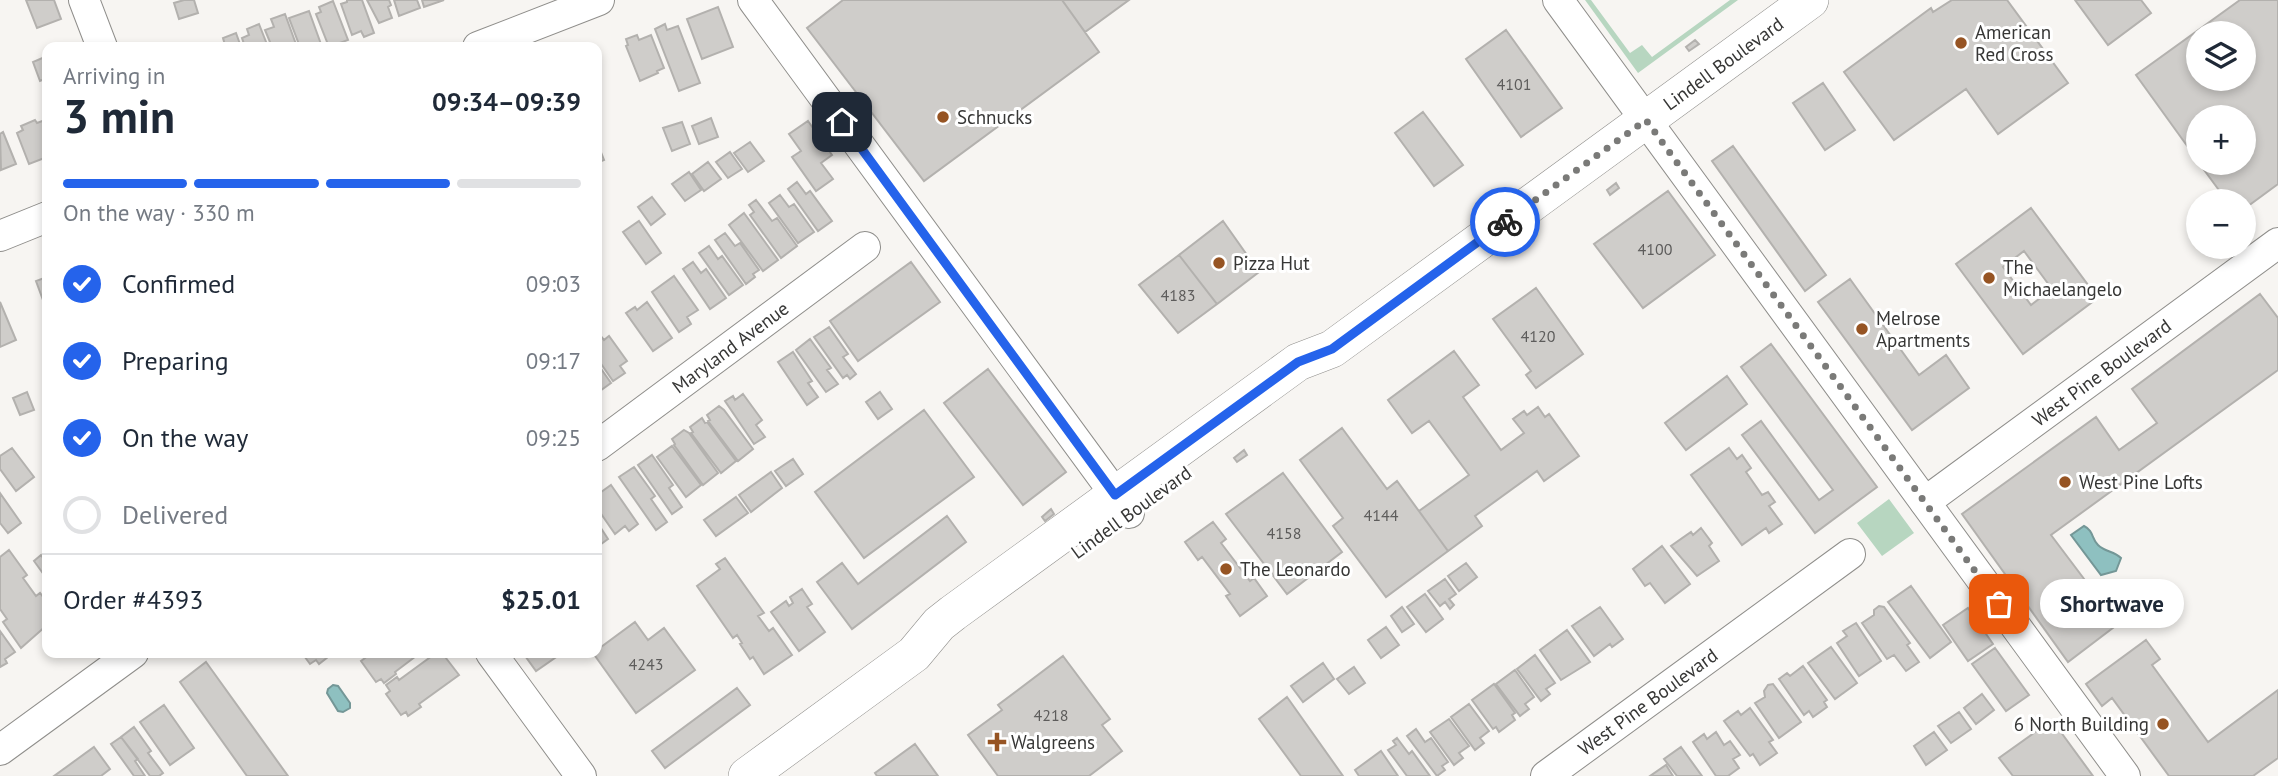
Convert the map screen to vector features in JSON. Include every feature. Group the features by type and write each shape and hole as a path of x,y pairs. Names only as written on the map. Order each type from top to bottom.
{"main road":[{"name":"Lindell Boulevard","path":"747,776 914,654 939,624 953,613 1122,504 1298,362 1332,349 1810,0"}],"street":[{"path":"84,0 100,42"},
{"path":"491,42 598,0"},
{"path":"753,0 1122,504"},
{"path":"1558,0 2125,776"},
{"path":"0,236 42,219"},
{"name":"West Pine Boulevard","path":"1925,502 2278,243"},
{"name":"Maryland Avenue","path":"602,442 865,247"},
{"name":"West Pine Boulevard","path":"1546,776 1850,554"},
{"path":"0,750 126,658"},
{"path":"495,658 581,776"}],"green space":[{"path":"1585,0 1591,0 1630,53 1642,45 1652,57 1730,0 1738,0 1638,73"},
{"path":"1889,499 1914,533 1882,556 1857,523"}],"water":[{"path":"2084,526 2098,545 2121,558 2116,571 2101,575 2071,535"},
{"path":"333,685 338,686 350,703 350,708 343,712 338,711 327,693"}],"building":[{"path":"26,0 54,0 61,19 37,28"},
{"path":"194,0 198,13 179,19 174,3"},
{"path":"347,0 362,0 374,33 364,37 361,31 352,35 341,4"},
{"path":"367,0 389,0 391,5 388,7 392,18 379,23"},
{"path":"394,0 417,0 420,8 399,16"},
{"path":"422,0 444,0 424,7"},
{"name":"Schnucks","path":"843,0 1062,0 1099,52 924,181 807,28"},
{"path":"1062,0 1129,0 1085,32"},
{"name":"American Red Cross","path":"1952,0 2007,0 2068,83 1998,134 1966,89 1894,140 1844,72 1931,8 1933,12"},
{"path":"2075,0 2141,0 2151,13 2108,45"},
{"path":"2240,0 2278,0 2278,184 2256,200 2256,189 2218,189 2208,175 2256,175 2256,105 2186,105 2186,144 2136,75 2186,39 2186,91 2256,91 2256,21 2211,21"},
{"path":"333,1 348,40 327,42 316,14 321,12 319,7"},
{"path":"718,7 733,47 702,59 687,19"},
{"path":"309,11 320,42 298,42 289,18"},
{"path":"285,14 295,42 270,42 265,30 274,27 271,19"},
{"path":"259,24 266,42 243,42 242,38 249,35 247,29"},
{"path":"665,24 667,30 678,26 700,83 679,91 655,29"},
{"path":"1506,30 1562,108 1521,137 1466,59"},
{"path":"236,33 239,42 224,42 223,38"},
{"path":"637,35 639,40 651,35 664,68 640,81 626,46 626,39"},
{"path":"1695,40 1699,44 1689,51 1686,47"},
{"path":"42,58 42,80 40,81 33,62"},
{"path":"1823,83 1855,130 1825,150 1793,103"},
{"path":"1423,112 1463,165 1434,186 1395,133"},
{"path":"711,118 718,137 699,144 692,126"},
{"path":"35,120 37,123 42,121 42,159 29,164 17,133 23,130 21,126"},
{"path":"808,121 832,155 821,163 833,179 816,191 792,157 801,151 789,134"},
{"path":"682,122 690,144 672,151 663,128"},
{"path":"3,132 16,164 1,170 0,134"},
{"path":"750,142 764,161 748,172 734,153"},
{"path":"1733,146 1826,275 1805,291 1712,161"},
{"path":"730,152 742,169 728,178 716,162"},
{"path":"708,162 721,179 704,191 692,174"},
{"path":"689,172 701,190 685,201 672,184"},
{"path":"797,182 806,194 810,191 832,221 818,231 788,189"},
{"path":"1616,183 1619,188 1610,195 1607,190"},
{"path":"1668,191 1715,255 1643,308 1594,244"},
{"path":"780,195 789,207 794,204 814,232 798,243 769,203"},
{"path":"652,197 665,214 651,225 638,207"},
{"path":"756,200 772,221 777,218 797,246 781,258 750,215 754,212 749,205"},
{"name":"The Michaelangelo","path":"2031,208 2094,293 2095,300 2023,354 1956,264","holes":["2024,251 2052,289 2031,305 2003,267"]},
{"path":"744,213 778,260 763,271 729,225"},
{"path":"639,221 661,253 646,264 623,232"},
{"name":"Pizza Hut","path":"1223,221 1259,272 1217,304 1179,255"},
{"path":"725,233 735,246 740,243 759,270 746,284 715,240"},
{"path":"709,246 718,259 722,256 743,285 729,295 699,253"},
{"path":"1179,255 1217,304 1178,333 1139,285"},
{"path":"693,262 701,273 706,269 726,298 710,309 683,269"},
{"path":"911,262 940,302 858,361 830,321"},
{"path":"674,276 698,310 687,317 691,324 679,332 652,292"},
{"path":"42,279 42,297 36,281"},
{"name":"Melrose Apartments","path":"1850,279 1919,375 1946,355 1969,388 1912,430 1818,302"},
{"path":"1536,288 1583,354 1536,388 1526,375 1531,371 1493,319"},
{"name":"West Pine Lofts","path":"2260,294 2278,318 2278,370 2051,535 2118,624 2068,662 1962,514 2096,417 2119,450 2157,423 2132,389"},
{"path":"0,302 16,340 0,347"},
{"path":"647,302 672,338 653,351 626,313 635,307 637,310"},
{"path":"829,327 848,354 843,357 856,374 850,379 847,375 843,378 814,337"},
{"path":"609,336 627,361 620,366 625,373 613,381 602,365 602,338 604,340"},
{"path":"810,339 831,368 827,370 838,384 826,392 796,350"},
{"path":"1771,344 1877,487 1815,533 1742,435 1761,421 1819,500 1833,490 1741,367"},
{"path":"1454,351 1479,385 1463,397 1501,450 1524,433 1513,419 1524,411 1527,415 1538,407 1545,417 1549,414 1579,456 1544,481 1537,471 1475,516 1482,526 1448,551 1419,511 1469,475 1429,421 1412,433 1388,400"},
{"path":"793,352 812,381 808,383 818,397 807,405 778,362"},
{"path":"988,369 1066,472 1023,505 944,403"},
{"path":"602,370 611,383 602,389"},
{"path":"1727,376 1747,404 1686,450 1665,423"},
{"path":"27,392 34,410 20,415 13,398"},
{"path":"880,392 892,409 878,419 866,402"},
{"path":"743,394 762,420 756,425 765,437 754,444 725,401 733,396 735,400"},
{"path":"719,406 753,449 738,461 708,421 710,420 707,415"},
{"path":"924,410 974,477 864,558 815,492"},
{"path":"702,418 736,461 721,473 691,433 693,432 690,427"},
{"path":"1342,428 1387,489 1397,481 1448,551 1386,597 1333,526 1343,518 1300,460"},
{"path":"684,430 718,473 703,485 674,445 672,439"},
{"path":"672,446 701,485 686,497 657,457"},
{"path":"12,448 34,477 16,491 0,469 0,456"},
{"path":"1729,448 1737,459 1742,455 1751,468 1746,472 1762,495 1768,492 1775,502 1769,506 1782,524 1769,533 1766,528 1742,545 1691,475"},
{"path":"1244,450 1247,455 1237,462 1234,458"},
{"path":"652,455 673,485 669,488 682,507 672,514 638,465"},
{"path":"793,459 803,474 786,486 775,471"},
{"path":"634,467 655,496 651,499 667,522 656,530 619,477"},
{"path":"771,472 782,488 751,512 739,495"},
{"path":"1283,473 1342,552 1287,594 1226,514"},
{"path":"611,485 638,524 629,531 625,526 615,534 602,515 602,491"},
{"path":"0,493 21,523 8,533 0,523"},
{"path":"736,497 748,513 716,536 704,520"},
{"path":"1051,509 1054,514 1045,521 1042,517"},
{"path":"947,516 966,542 852,629 817,582 842,563 858,584"},
{"name":"The Leonardo","path":"1213,522 1226,539 1221,543 1250,581 1254,578 1267,596 1240,616 1226,596 1230,594 1202,557 1198,560 1185,542"},
{"path":"1701,528 1712,543 1709,546 1719,561 1697,576 1671,546"},
{"path":"602,530 608,539 602,543"},
{"path":"1662,546 1690,584 1665,603 1650,583 1645,586 1633,569"},
{"path":"9,550 27,575 23,578 36,596 40,593 42,596 42,629 21,648 3,622 7,619 0,609 0,557"},
{"path":"41,555 42,572 34,561"},
{"path":"725,558 764,613 758,616 769,631 773,628 792,655 764,674 753,657 750,659 737,635 733,638 697,586 720,569 716,564"},
{"path":"1466,563 1477,577 1459,591 1448,576"},
{"path":"1445,579 1456,594 1449,599 1454,605 1450,609 1445,602 1440,606 1428,591"},
{"path":"1911,586 1951,642 1930,658 1888,602"},
{"path":"802,589 812,604 807,607 825,632 799,651 771,612 786,601 789,606 793,603 790,597"},
{"path":"1425,594 1443,619 1426,632 1407,607"},
{"path":"1879,606 1884,607 1910,643 1907,645 1919,662 1906,671 1894,655 1887,659 1862,623 1874,615 1874,610"},
{"path":"1402,607 1414,624 1402,632 1391,616"},
{"path":"1600,607 1623,639 1612,647 1610,644 1594,656 1572,626"},
{"path":"1968,608 1993,644 1968,661 1943,625"},
{"path":"635,622 648,640 664,628 695,670 636,713 597,658 602,658 602,646"},
{"path":"1856,623 1881,661 1859,676 1837,643 1847,636 1843,631"},
{"path":"1386,627 1399,645 1381,658 1368,640"},
{"path":"1567,630 1590,662 1561,680 1540,650"},
{"path":"0,631 15,652 5,659 7,663 0,667"},
{"name":"6 North Building","path":"2146,640 2160,659 2152,665 2208,742 2278,690 2278,758 2253,776 2169,776 2112,698 2102,706 2086,684"},
{"path":"1831,647 1857,683 1835,699 1808,663"},
{"path":"1995,648 2029,695 2006,711 1972,664"},
{"path":"1535,655 1555,683 1546,689 1550,694 1541,701 1517,669"},
{"name":"Walgreens","path":"1063,656 1110,719 1102,725 1122,751 1089,776 998,776 968,735 1002,710 998,705"},
{"path":"306,658 327,658 319,664 316,660 310,664"},
{"path":"365,658 413,658 384,683 381,679 376,682 361,661"},
{"path":"429,658 446,658 459,675 419,704 421,707 408,716 406,712 401,715 386,694 390,691 386,685 397,677 399,680"},
{"path":"527,658 555,658 536,671"},
{"path":"206,662 288,776 247,776 180,682"},
{"path":"1323,663 1334,679 1303,702 1291,686"},
{"path":"1803,666 1827,700 1824,702 1827,707 1813,717 1809,711 1804,715 1779,679 1787,673 1790,676"},
{"path":"1354,667 1365,683 1349,694 1337,679"},
{"path":"1515,670 1534,697 1525,704 1529,709 1520,716 1496,684"},
{"path":"1494,684 1515,713 1512,715 1515,720 1499,732 1496,727 1493,729 1472,700"},
{"path":"1773,684 1801,722 1779,738 1755,703 1765,697 1764,691 1768,685"},
{"path":"737,688 750,705 665,768 652,751"},
{"path":"1982,694 1994,710 1976,724 1964,708"},
{"path":"1287,697 1343,776 1301,776 1259,719"},
{"path":"1469,704 1489,731 1480,738 1484,743 1475,750 1451,717"},
{"path":"164,705 194,748 170,765 140,722"},
{"path":"1750,708 1773,740 1769,742 1777,753 1760,765 1724,721 1738,711 1741,715"},
{"path":"1959,712 1971,729 1951,743 1938,726"},
{"path":"1449,719 1469,746 1459,753 1463,758 1454,765 1430,732"},
{"path":"2052,720 2093,776 2013,776 1999,758"},
{"path":"134,727 163,773 159,776 150,776 121,737"},
{"path":"1416,729 1425,742 1431,738 1448,762 1442,766 1445,770 1437,776 1407,736"},
{"path":"1716,732 1724,745 1730,741 1740,755 1733,759 1739,768 1728,776 1716,776 1693,742 1704,734 1707,739"},
{"path":"1934,732 1947,750 1926,765 1914,746"},
{"path":"121,737 138,759 135,761 145,776 134,776 111,744"},
{"path":"1397,738 1409,754 1412,751 1430,776 1407,776 1388,750 1396,745 1393,741"},
{"path":"915,744 938,776 877,776 875,773"},
{"path":"94,747 110,769 101,776 54,776"},
{"path":"1681,747 1702,776 1677,776 1664,759"},
{"path":"1381,751 1398,776 1359,776 1355,770"},
{"path":"1666,765 1673,776 1650,776"}],"way so far":[{"path":"1505,222 1646,120 1999,604"}],"place":[{"name":"American Red Cross","path":"1961,43"},
{"name":"Schnucks","path":"943,117"},
{"name":"Pizza Hut","path":"1219,263"},
{"name":"The Michaelangelo","path":"1989,278"},
{"name":"Melrose Apartments","path":"1862,329"},
{"name":"West Pine Lofts","path":"2065,482"},
{"name":"The Leonardo","path":"1226,569"},
{"name":"Shortwave","path":"1999,604"},
{"name":"6 North Building","path":"2163,724"},
{"name":"Walgreens","path":"997,742"}],"route":[{"path":"842,122 1115,495 1298,362 1332,349 1505,222"}]}
